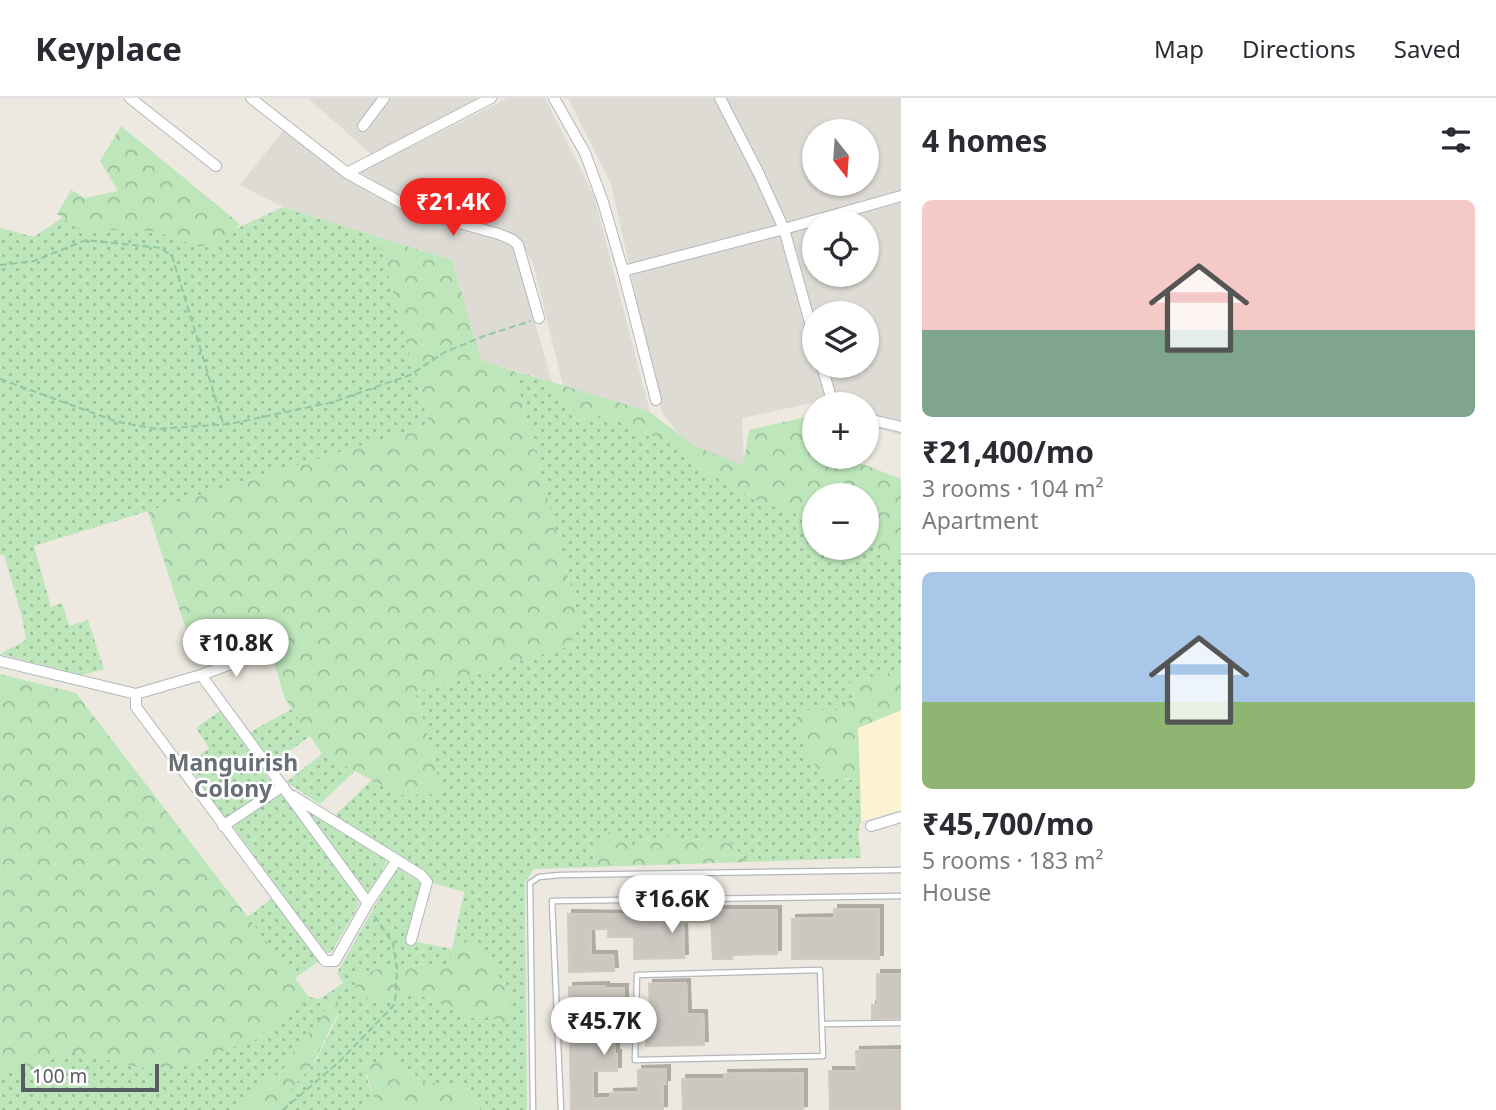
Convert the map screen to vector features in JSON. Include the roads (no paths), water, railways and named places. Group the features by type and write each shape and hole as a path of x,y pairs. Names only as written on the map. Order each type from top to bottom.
{"street":[{"path":"130,98 216,166"},
{"path":"251,98 347,173 418,212 513,240 518,245 539,318"},
{"path":"363,126 384,98"},
{"path":"347,173 491,98"},
{"path":"554,98 585,153 603,202 656,400"},
{"path":"720,98 784,229 804,301"},
{"path":"623,271 901,196"},
{"path":"879,422 901,427"},
{"path":"0,661 136,694 201,675 261,653"},
{"path":"201,675 368,903"},
{"path":"136,694 136,707 325,961 335,961 397,859"},
{"path":"223,826 286,790"},
{"path":"286,790 397,859 428,882 411,940"},
{"path":"871,826 901,817"}],"lane":[{"path":"533,1110 530,883 539,877 901,870"},
{"path":"561,1110 552,901 901,896"},
{"path":"820,970 823,1024 823,1056 635,1060 636,975 820,970"},
{"path":"823,1024 901,1023"}],"district":[{"name":"Manguirish Colony","path":"233,775"}]}
